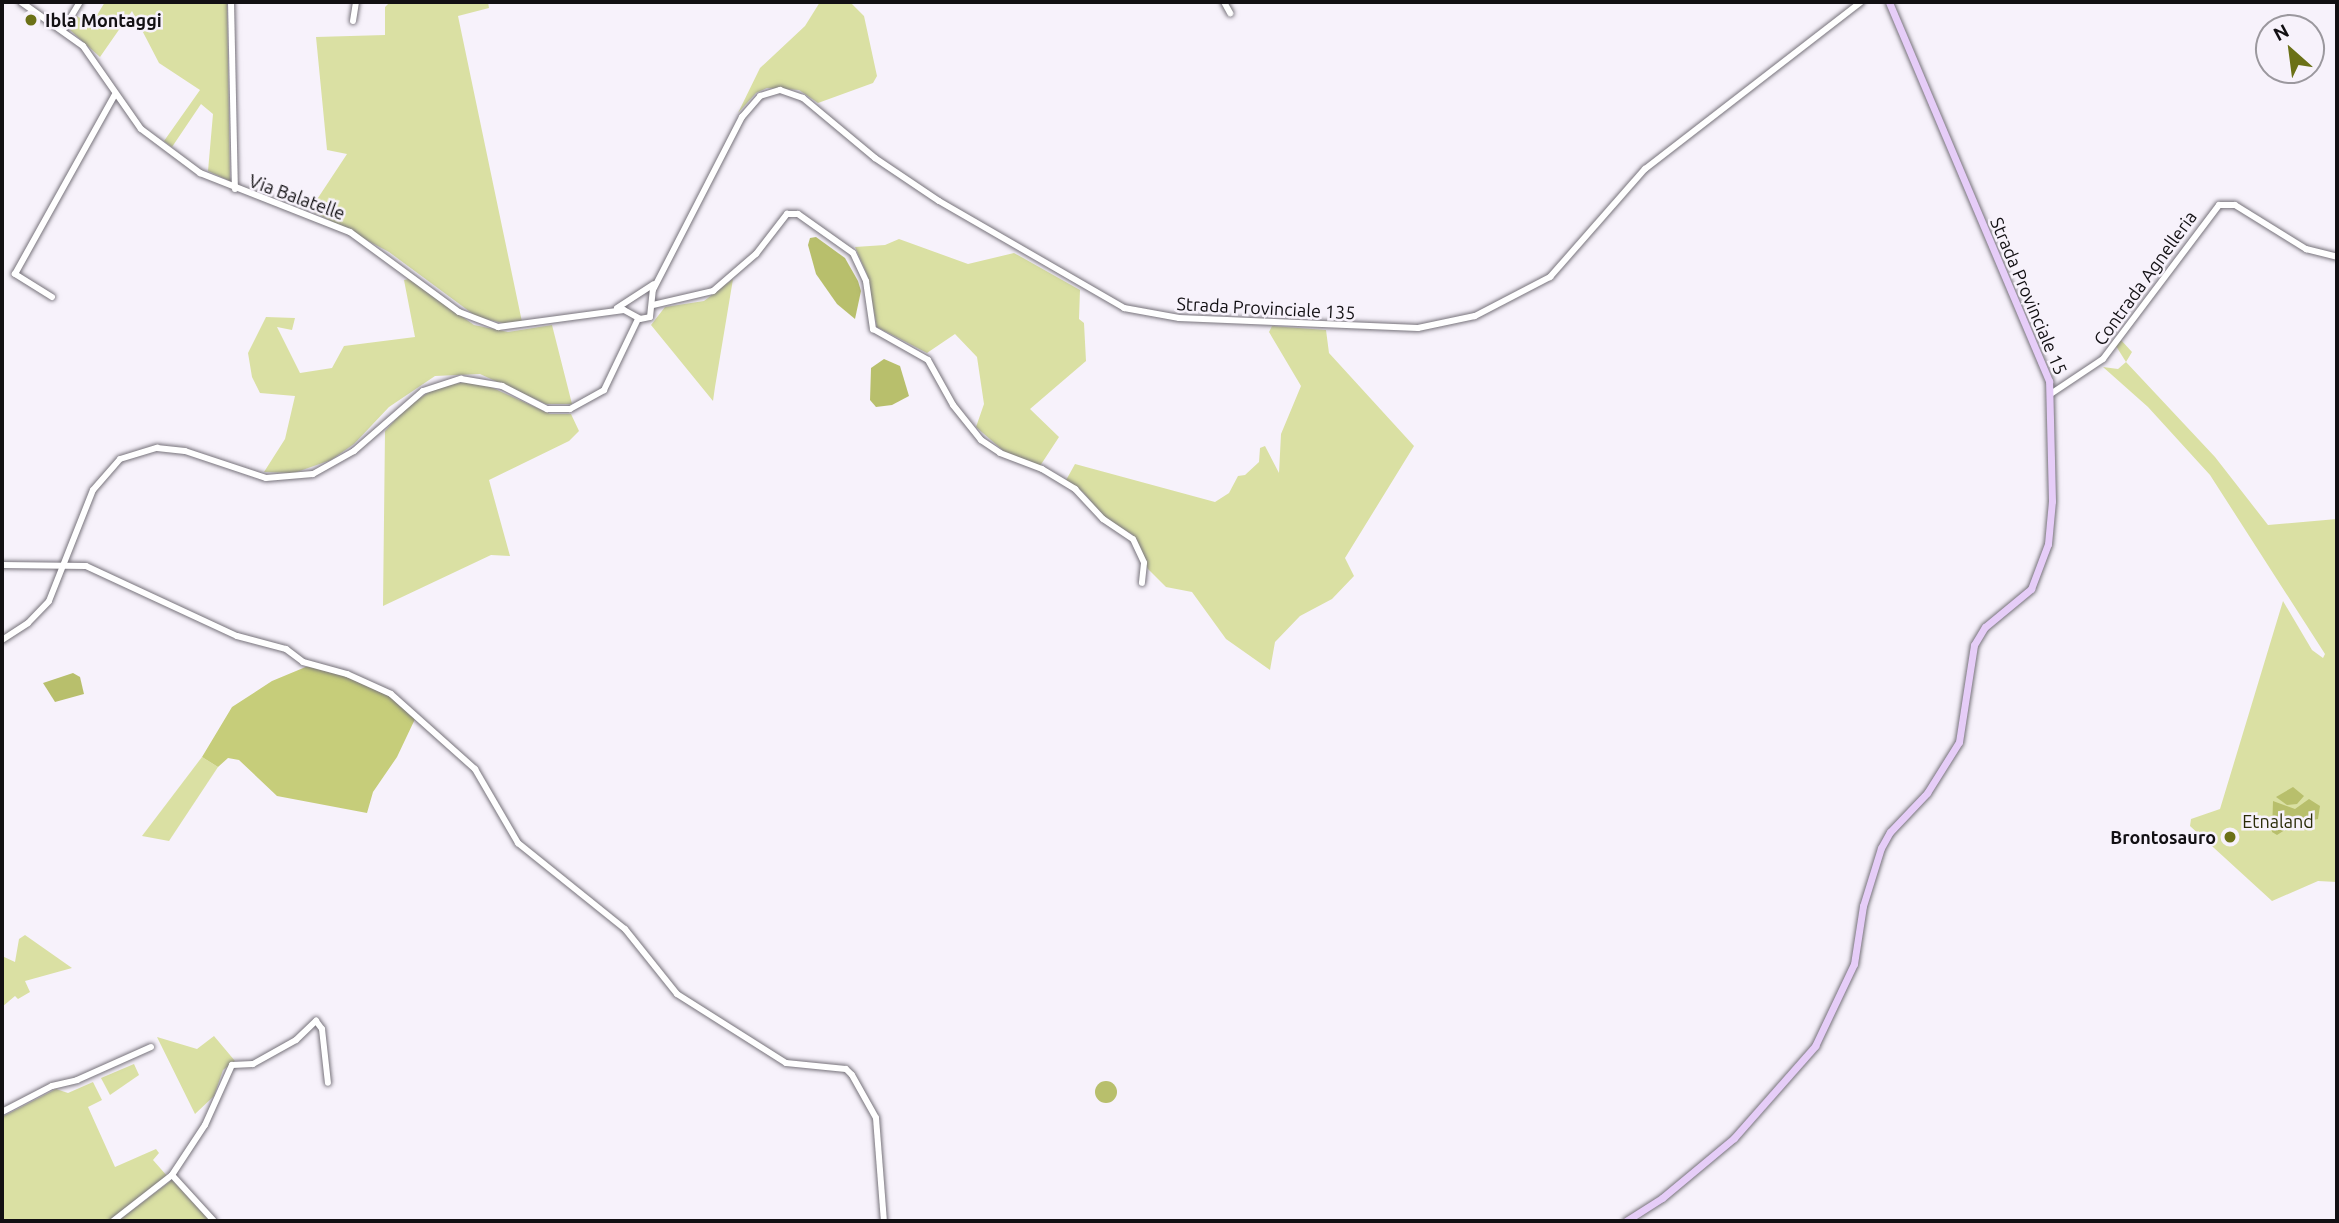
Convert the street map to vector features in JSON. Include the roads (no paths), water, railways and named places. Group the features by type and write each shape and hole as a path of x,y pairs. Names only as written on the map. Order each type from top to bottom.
{"main road":[{"name":"Strada Provinciale 15","path":"1626,1221 1662,1198 1734,1138 1796,1072 1820,1037 1854,964 1863,906 1881,848 1932,786 1963,734 1974,645 1991,621 2026,595 2044,558 2052,501 2052,393 1889,2"}],"street":[{"path":"63,30 80,2"},
{"path":"231,2 235,189"},
{"path":"353,21 356,2"},
{"path":"1224,2 1230,13"},
{"name":"Strada Provinciale 135","path":"658,280 747,109 766,93 787,91 803,98 875,158 931,196 1124,307 1179,318 1442,326 1486,312 1550,276 1645,169 1861,2"},
{"name":"Via Balatelle","path":"24,3 63,30 92,57 141,129 200,173 350,232 479,322 508,328 608,311"},
{"path":"52,297 15,274 115,94"},
{"name":"Contrada Agnelleria","path":"2052,393 2103,359 2219,205 2235,205 2306,250 2337,257"},
{"path":"637,299 652,303 713,291 756,254 787,214 798,214 853,253 866,281 873,329 928,360 953,405 981,440 1000,453 1042,469 1075,489 1103,519 1133,539 1144,563 1142,583"},
{"path":"608,311 637,299 658,280"},
{"path":"608,311 650,317 658,280"},
{"path":"2,639 39,613 68,563 93,490 110,467 132,453 156,448 185,451 248,474 299,478 325,469 354,451 411,399 435,385 472,378 502,386 540,406 562,410 592,400 612,376 635,316 637,299"},
{"path":"2,565 68,563 157,596 237,636 286,649 303,662 347,674 391,694 475,769 518,843 610,915 677,994 786,1063 846,1069 852,1075 876,1118 884,1221"},
{"path":"113,1221 172,1175 205,1125 232,1065 253,1064 296,1040 316,1021 322,1029 328,1083"},
{"path":"2,1112 52,1086 77,1080 151,1047"},
{"path":"172,1175 214,1221"}],"place":[{"name":"Ibla Montaggi","path":"31,20"},
{"name":"Brontosauro","path":"2230,837"}],"park label":[{"name":"Etnaland","path":"2278,821"}]}
